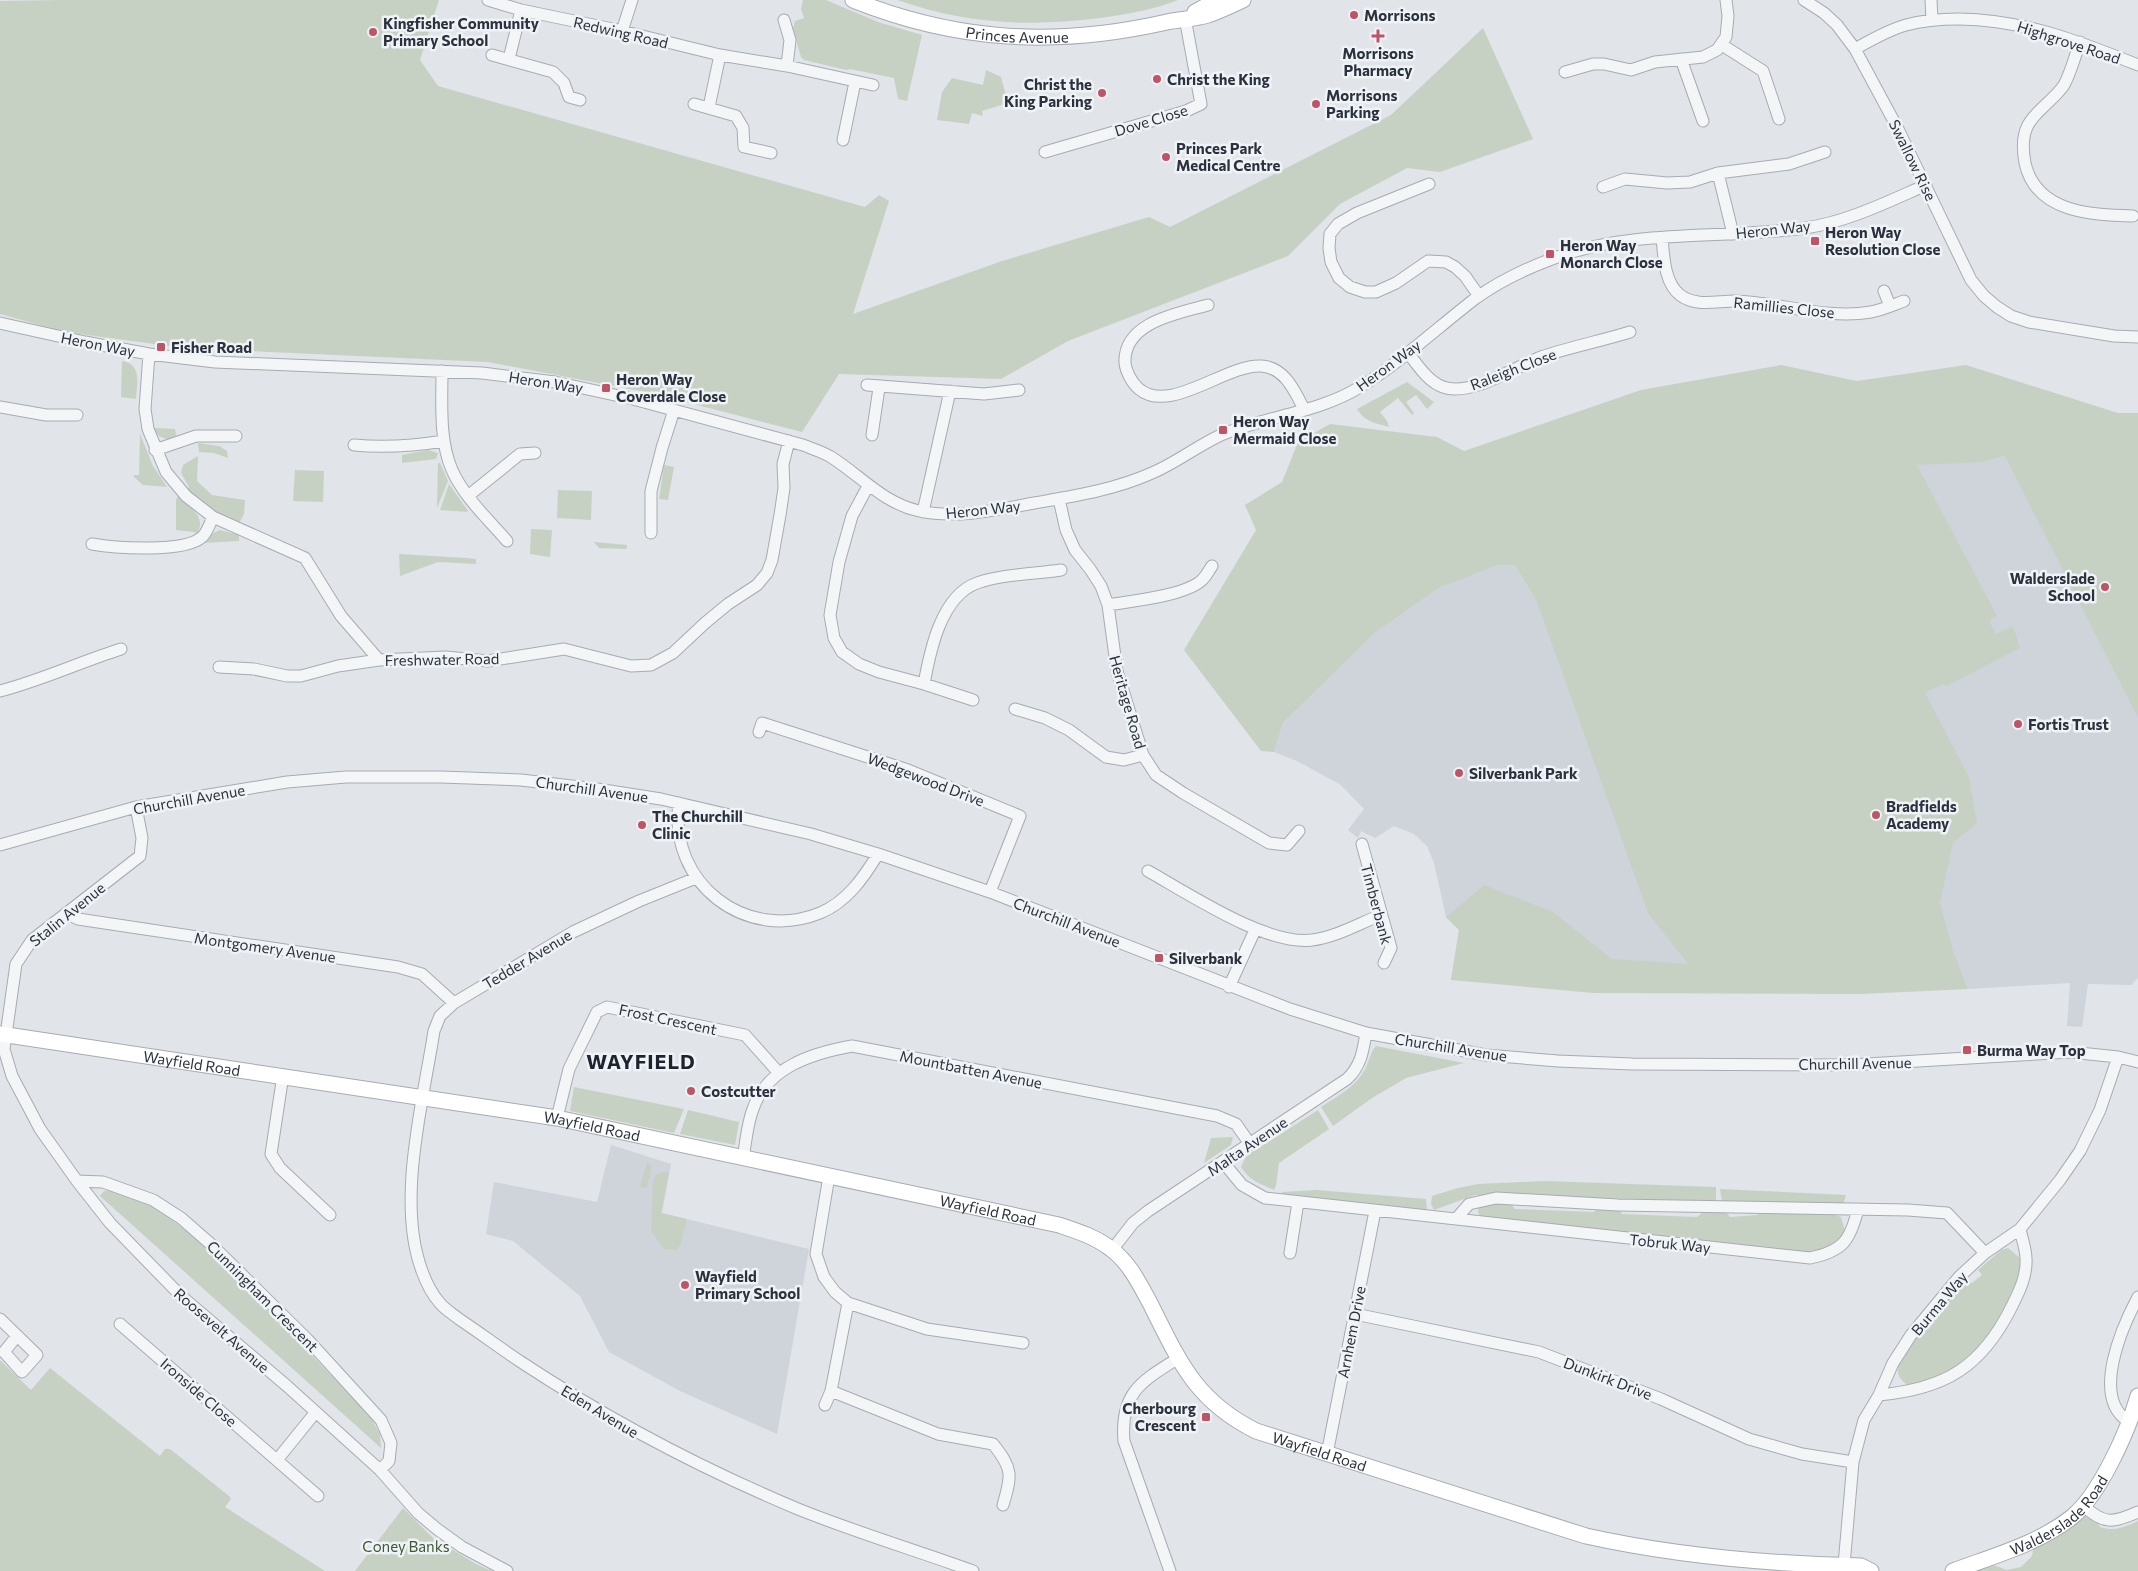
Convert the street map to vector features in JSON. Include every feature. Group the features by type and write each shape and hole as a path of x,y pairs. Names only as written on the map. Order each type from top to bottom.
{"street":[{"name":"Redwing Road","path":"488,0 521,10 622,31 720,55 787,66 873,85"},
{"path":"622,31 632,0"},
{"name":"Princes Avenue","path":"853,0 908,20 974,34 1042,39 1107,34 1185,18 1206,16 1243,0"},
{"name":"Princes Avenue","path":"1185,18 1217,0"},
{"path":"1565,72 1593,64 1604,64 1631,70 1654,62 1703,57 1722,45 1728,28 1726,0"},
{"name":"Swallow Rise","path":"1804,0 1824,13 1837,25 1855,49 1898,127 1972,280 1984,296 2011,316 2029,322 2114,336 2138,337"},
{"path":"1931,0 1932,20"},
{"path":"509,59 521,10"},
{"name":"Dove Close","path":"1045,152 1186,111 1201,104 1185,18"},
{"path":"784,20 790,40 787,66"},
{"name":"Highgrove Road","path":"1855,49 1884,33 1907,25 1932,20 1983,20 2011,22 2080,42 2138,65"},
{"path":"2080,42 2064,85 2027,126 2024,154 2026,167 2036,186 2056,204 2074,210 2106,215 2133,216"},
{"path":"1722,45 1763,71 1779,119"},
{"path":"492,55 552,72 564,84 569,97 580,100"},
{"path":"709,107 720,55"},
{"path":"1681,60 1703,121"},
{"path":"843,140 855,82"},
{"path":"694,104 736,116 743,128 744,147 771,153"},
{"path":"1603,187 1625,179 1667,183 1690,182 1718,173 1789,164 1825,152"},
{"path":"1718,173 1733,234"},
{"path":"1429,184 1357,213 1338,224 1330,234 1331,262 1340,278 1350,287 1365,292 1376,292 1396,283 1428,261 1446,262 1465,276 1478,296"},
{"name":"Heron Way","path":"0,323 149,354 215,362 503,374 556,382 612,394 789,441 828,456 884,498 902,507 923,512 952,515 990,511 1111,488 1152,473 1221,436 1330,402 1355,390 1382,373 1478,296 1525,271 1562,255 1611,243 1808,227 1862,213 1926,185"},
{"name":"Ramillies Close","path":"1662,238 1665,268 1670,282 1679,294 1692,302 1764,302 1812,312 1837,314 1872,312 1904,301"},
{"path":"1884,291 1890,306"},
{"path":"1208,304 1155,322 1139,331 1131,340 1126,353 1126,365 1129,377 1138,389 1151,396 1166,397 1244,369 1262,366 1277,370 1290,384 1304,409"},
{"name":"Raleigh Close","path":"1408,353 1426,375 1443,387 1459,389 1478,384 1540,357 1630,332"},
{"path":"149,354 146,408 148,429 155,450 166,472 186,496 213,517 305,558 340,616 379,660"},
{"path":"442,371 444,441 452,470 468,496 507,540"},
{"path":"867,386 984,394 1019,390"},
{"path":"872,435 879,388"},
{"path":"923,512 950,391"},
{"path":"0,407 46,415 77,414"},
{"path":"651,533 652,491 662,448 674,410"},
{"path":"155,450 196,436 236,436"},
{"path":"354,445 407,447 444,441"},
{"name":"Freshwater Road","path":"219,667 254,669 294,676 338,666 379,660 446,657 488,661 564,648 631,666 652,665 673,653 724,606 757,585 767,574 772,560 781,508 784,488 784,464 789,441"},
{"path":"468,496 520,454 535,454"},
{"path":"868,486 852,516 839,562 830,615 834,638 842,652 859,664 879,672 973,700"},
{"name":"Heritage Road","path":"1059,499 1066,530 1075,550 1101,586 1108,605 1117,671 1143,755 1156,775 1183,793 1269,843 1286,845 1299,831"},
{"path":"92,544 118,549 190,544 204,536 213,517"},
{"path":"1108,605 1165,596 1188,588 1202,580 1212,566"},
{"path":"924,684 928,658 940,622 958,596 976,584 1060,570"},
{"path":"0,691 50,676 92,658 121,649"},
{"path":"1015,709 1045,718 1069,730 1106,757 1124,760 1143,755"},
{"name":"Wedgewood Drive","path":"760,732 762,723 864,755 908,770 1020,816 990,892"},
{"name":"Churchill Avenue","path":"0,844 136,807 287,782 346,777 441,777 521,780 598,789 679,803 740,816 878,854 990,892 1290,1009 1366,1033 1486,1054 1558,1061 1623,1064 1850,1065 2070,1052 2118,1057 2138,1062"},
{"path":"679,803 680,840 696,878 712,896 730,909 754,917 779,921 820,912 839,902 856,886 878,854"},
{"name":"Stalin Avenue","path":"4,1034 16,964 32,940 140,856 142,838 136,807"},
{"name":"Timberbank","path":"1362,844 1391,948 1384,963"},
{"path":"1148,871 1255,930 1300,941 1314,940 1381,915"},
{"name":"Tedder Avenue","path":"424,1096 434,1031 440,1016 454,1003 573,932 639,901 696,878"},
{"name":"Montgomery Avenue","path":"66,913 78,919 398,967 422,974 454,1003"},
{"path":"1230,987 1255,930"},
{"name":"Frost Crescent","path":"557,1118 569,1069 597,1012 607,1006 746,1036 778,1072"},
{"name":"Malta Avenue","path":"1112,1250 1133,1223 1148,1211 1347,1079 1354,1072 1363,1054 1366,1033"},
{"name":"Wayfield Road","path":"4,1034 424,1096 557,1118 1059,1225 1082,1232 1112,1250 1138,1281 1178,1359 1206,1397 1234,1420 1256,1431 1549,1526 1636,1547 1736,1560 1861,1566 1871,1571"},
{"name":"Roosevelt Avenue","path":"4,1034 4,1049 12,1076 40,1129 110,1223 181,1296 287,1386 380,1470 418,1513 462,1547 507,1571"},
{"name":"Mountbatten Avenue","path":"743,1158 752,1109 757,1098 778,1072 810,1056 852,1046 1217,1116 1236,1124 1250,1144"},
{"name":"Burma Way","path":"1844,1565 1853,1462 1864,1420 1879,1395 1893,1363 1912,1335 1959,1276 1985,1253 2020,1229 2060,1180 2080,1151 2100,1110 2118,1057"},
{"path":"283,1075 271,1154 280,1168 330,1215"},
{"name":"Eden Avenue","path":"424,1096 413,1170 411,1205 414,1238 421,1268 429,1288 440,1304 495,1345 583,1402 640,1435 720,1474 799,1509 973,1571"},
{"name":"Tobruk Way","path":"1223,1162 1242,1185 1265,1198 1810,1258 1836,1250 1848,1239 1858,1209"},
{"path":"829,1176 816,1254 824,1278 835,1292 848,1303 927,1329 1023,1343"},
{"name":"Cunningham Crescent","path":"77,1181 103,1182 153,1200 181,1218 234,1266 308,1340 381,1420 391,1443 389,1461 380,1470"},
{"path":"320,1204 328,1196"},
{"path":"1456,1219 1469,1204 1496,1198 1618,1205 1908,1210 1947,1213 1985,1253"},
{"path":"1290,1253 1298,1202"},
{"name":"Arnhem Drive","path":"1327,1454 1375,1211"},
{"path":"1879,1395 1908,1392 1937,1384 1966,1368 1987,1345 2007,1316 2021,1287 2026,1260 2020,1229"},
{"path":"2128,1421 2122,1417 2114,1406 2111,1391 2112,1371 2123,1328 2138,1297"},
{"path":"825,1405 830,1391 848,1303"},
{"name":"Dunkirk Drive","path":"1355,1314 1539,1352 1662,1398 1749,1439 1802,1454 1853,1462"},
{"path":"0,1319 16,1336"},
{"name":"Ironside Close","path":"120,1324 318,1496"},
{"path":"1170,1571 1124,1442 1122,1423 1125,1409 1146,1378 1178,1359"},
{"path":"830,1391 938,1434 993,1444 1003,1457 1011,1479 1003,1505"},
{"name":"Walderslade Road","path":"1953,1571 2041,1536 2073,1516 2090,1498 2103,1474 2138,1396"},
{"path":"277,1460 315,1413"},
{"path":"2083,1505 2093,1515 2109,1521 2138,1512"}],"shaded area":[{"name":"Bradfields Academy","path":"2138,439 2138,978 2131,985 2088,984 2082,1027 2067,1026 2070,983 1968,989 1953,950 1451,980 1459,930 1446,917 1434,863 1427,846 1414,834 1394,826 1375,838 1361,831 1358,838 1348,830 1364,809 1341,785 1297,761 1274,752 1283,723 1376,632 1439,588 1497,564 1515,565 1536,600 1840,448 1983,462 2005,456"},
{"name":"Wayfield Primary School","path":"611,1145 671,1164 662,1213 809,1249 777,1434 680,1391 609,1352 580,1296 513,1241 486,1234 494,1182 597,1202"}],"green space":[{"path":"439,0 420,60 438,86 865,207 879,195 889,201 853,314 1002,261 1149,217 1170,227 1391,115 1483,28 1533,139 1440,172 1407,168 1340,204 1288,256 1068,341 1001,379 839,374 802,432 651,393 488,362 184,348 65,332 0,314 0,1"},
{"path":"803,0 826,0 878,22 922,35 907,101 898,99 894,78 850,69 846,70 804,60 801,57 793,29 795,21 804,18 801,9"},
{"path":"897,0 1178,0 1149,9 1100,18 1022,23 973,19"},
{"path":"986,70 1001,77 1008,103 982,111 983,116 972,113 969,124 937,120 942,92 952,78 983,85"},
{"path":"122,361 133,366 135,370 137,376 136,399 121,397"},
{"path":"1781,365 1857,381 1966,365 2118,413 2138,413 2138,718 2005,456 1983,462 1917,465 1997,616 1989,621 1996,634 2013,626 2020,648 1947,686 1943,684 1925,693 1969,777 1977,823 1953,843 1940,903 1953,950 1968,989 1862,994 1593,993 1451,980 1459,930 1446,917 1484,885 1553,912 1612,959 1688,964 1648,913 1537,602 1515,565 1497,565 1439,588 1376,632 1283,723 1274,752 1261,751 1184,650 1256,530 1245,505 1282,482 1298,442 1330,424 1437,437 1464,451 1641,390"},
{"path":"1407,382 1434,402 1427,409 1416,395 1406,402 1414,413 1412,415 1398,398 1380,412 1389,427 1367,419 1357,409"},
{"path":"154,428 175,429 177,438 163,438 157,434"},
{"path":"140,434 153,466 167,487 143,485 134,477 134,475 139,475"},
{"path":"198,443 219,446 227,451 228,458 214,453 199,452"},
{"path":"428,450 438,453 436,459 402,463 402,455"},
{"path":"198,456 197,481 212,495 245,500 244,514 238,525 216,514 186,490 189,487 181,473 183,465"},
{"path":"438,463 440,463 448,481 437,508"},
{"path":"664,465 674,467 668,500 659,499"},
{"path":"295,470 324,471 323,502 293,501"},
{"path":"449,484 468,511 467,512 440,510"},
{"path":"558,490 592,491 591,520 557,518"},
{"path":"178,496 199,517 200,528 197,534 176,530 176,500"},
{"path":"531,529 552,530 550,557 530,554"},
{"path":"220,530 239,535 239,541 204,543 209,535"},
{"path":"594,542 627,545 627,548 599,548"},
{"path":"399,554 476,559 476,564 438,562 400,576"},
{"path":"1376,1046 1464,1063 1406,1078 1372,1098 1333,1126 1321,1107 1345,1091 1360,1077"},
{"path":"574,1087 684,1109 674,1133 570,1111"},
{"path":"688,1110 739,1122 735,1145 680,1134"},
{"path":"1318,1110 1329,1129 1279,1163 1274,1190 1255,1181 1244,1171 1241,1167 1246,1156"},
{"path":"1233,1137 1231,1145 1204,1163 1211,1138"},
{"path":"647,1162 652,1166 647,1188 640,1187"},
{"path":"669,1172 661,1213 687,1219 681,1243 677,1250 664,1249 651,1231 653,1180 656,1175"},
{"path":"1545,1181 1716,1187 1716,1201 1475,1195 1434,1210 1431,1204 1432,1196 1458,1188 1478,1184"},
{"path":"1720,1189 1846,1195 1843,1205 1722,1202"},
{"path":"110,1190 145,1202 164,1214 192,1235 231,1271 370,1416 380,1434 381,1448 100,1196 104,1191"},
{"path":"1317,1190 1426,1199 1427,1211 1283,1195 1282,1192"},
{"path":"1509,1202 1515,1209 1594,1212 1600,1206 1618,1208 1622,1214 1697,1217 1707,1209 1725,1211 1730,1217 1757,1215 1761,1212 1829,1213 1841,1217 1845,1231 1840,1240 1833,1246 1815,1253 1483,1218 1478,1213 1479,1205"},
{"path":"2008,1248 2020,1258 2018,1277 2000,1316 1986,1338 1959,1366 1937,1380 1911,1387 1904,1383 1899,1375 1898,1364 1936,1310 1966,1279 1972,1283 1982,1275 1978,1270 2001,1250"},
{"path":"0,1360 31,1390 50,1368 160,1456 165,1449 170,1449 229,1496 231,1499 225,1507 325,1571 0,1571"},
{"path":"2083,1505 2093,1515 2100,1527 2115,1529 2138,1521 2138,1571 1952,1571 1982,1561 2007,1570 2021,1567 2032,1556 2035,1539"},
{"name":"Coney Banks","path":"403,1508 433,1538 476,1564 492,1571 355,1571"}],"place":[{"name":"Morrisons","path":"1354,15"},
{"name":"Kingfisher Community Primary School","path":"373,32"},
{"name":"Morrisons Pharmacy","path":"1378,36"},
{"name":"Christ the King","path":"1157,79"},
{"name":"Christ the King Parking","path":"1102,93"},
{"name":"Morrisons Parking","path":"1316,104"},
{"name":"Princes Park Medical Centre","path":"1166,157"},
{"name":"Heron Way Resolution Close","path":"1815,241"},
{"name":"Heron Way Monarch Close","path":"1550,254"},
{"name":"Fisher Road","path":"161,347"},
{"name":"Heron Way Coverdale Close","path":"606,388"},
{"name":"Heron Way Mermaid Close","path":"1223,430"},
{"name":"Walderslade School","path":"2105,587"},
{"name":"Fortis Trust","path":"2018,724"},
{"name":"Silverbank Park","path":"1459,773"},
{"name":"Bradfields Academy","path":"1876,815"},
{"name":"The Churchill Clinic","path":"642,825"},
{"name":"Silverbank","path":"1159,958"},
{"name":"Burma Way Top","path":"1967,1050"},
{"name":"Costcutter","path":"691,1091"},
{"name":"Wayfield Primary School","path":"685,1285"},
{"name":"Cherbourg Crescent","path":"1206,1417"}],"district":[{"name":"WAYFIELD","path":"641,1061"}]}
